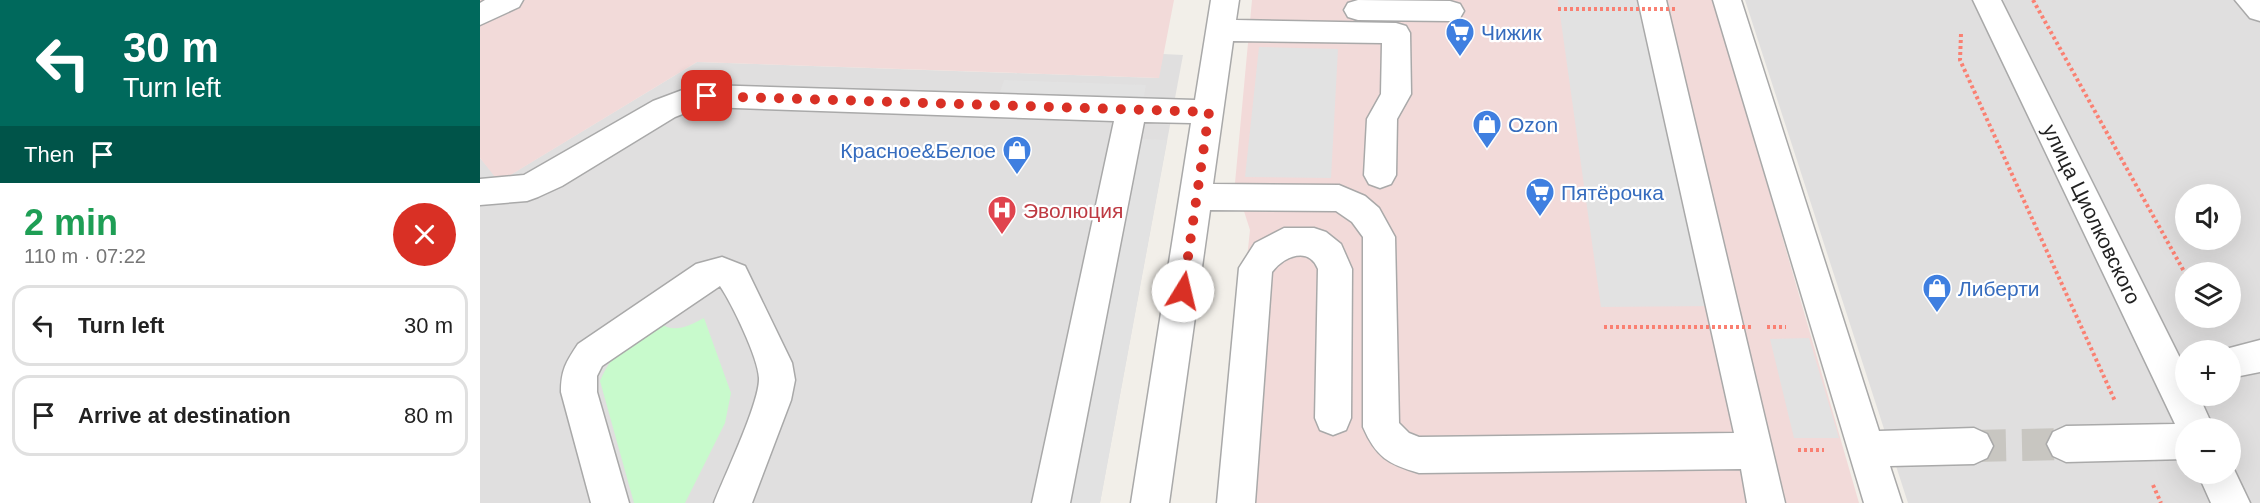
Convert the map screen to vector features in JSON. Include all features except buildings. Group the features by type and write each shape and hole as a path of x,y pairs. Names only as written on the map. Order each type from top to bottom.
{"street":[{"path":"480,15 509,0"},
{"path":"1727,0 1883,503"},
{"name":"улица Циолковского","path":"1987,0 2175,368"},
{"path":"2249,0 2260,11"},
{"path":"1664,4 1766,503"},
{"path":"1224,13 1450,11"},
{"path":"1150,503 1224,13"},
{"path":"1224,13 1396,33 1395,94 1382,119 1380,175"},
{"path":"480,192 527,188 551,177 664,109 685,100 707,96 1209,112"},
{"path":"1051,503 1131,111"},
{"path":"1197,197 1339,198 1355,205 1370,218 1379,237 1382,427 1387,440 1400,450 1419,455 1756,451"},
{"path":"1236,503 1256,268 1267,253 1284,242 1314,242 1329,254 1335,269 1333,418"},
{"path":"610,503 579,392 579,373 590,355 708,274 722,271 734,276 774,363 777,380 773,400 733,503"},
{"path":"2241,360 2260,356"},
{"path":"2066,444 2175,441"},
{"path":"1867,449 1974,446"},
{"path":"2222,484 2231,503"}],"path":[{"path":"2033,0 2178,262"},
{"path":"1558,9 1664,4"},
{"path":"1962,30 1960,60 2161,503"},
{"path":"1604,327 1751,327"}],"shaded area":[{"path":"480,0 1174,0 1159,78 697,62 499,182 480,158"},
{"path":"1252,0 1714,0 1859,503 1221,503 1250,230 1235,183"},
{"path":"1558,0 1645,0 1713,306 1601,307"},
{"path":"1745,0 2260,0 2260,503 1908,503"},
{"path":"1259,47 1338,49 1331,178 1245,177"},
{"path":"1163,54 1183,55 1100,503 480,503 480,158 500,181 697,62 1158,78"},
{"path":"1004,80 1146,85 1142,106 997,101"},
{"path":"1140,139 1167,140 1100,503 1065,503"},
{"path":"1809,338 1839,438 1794,438 1770,339"}],"green space":[{"path":"704,318 731,393 725,423 685,503 634,503 600,381 617,353 658,323 670,328 681,328"}],"tunnel":[{"path":"1974,446 2066,444"}],"place":[{"name":"Чижик","path":"1460,58"},
{"name":"Ozon","path":"1487,150"},
{"name":"Красное&Белое","path":"1017,176"},
{"name":"Пятёрочка","path":"1540,218"},
{"name":"Эволюция","path":"1002,236"},
{"name":"Либерти","path":"1937,314"}],"route":[{"path":"707,96 1209,112 1183,291"}]}
